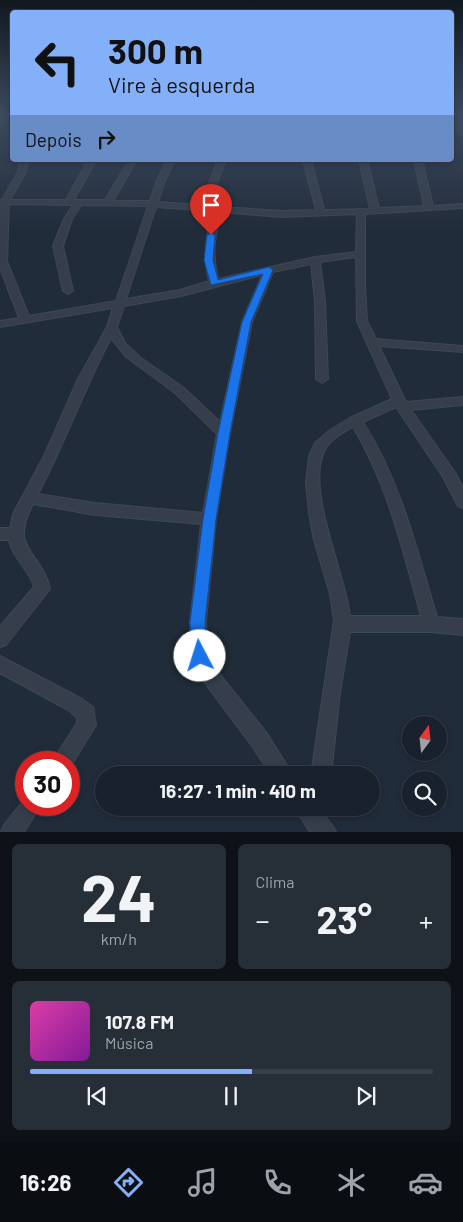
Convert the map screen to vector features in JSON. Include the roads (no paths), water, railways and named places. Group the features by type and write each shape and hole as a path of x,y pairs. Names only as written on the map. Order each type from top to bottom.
{"street":[{"path":"24,162 22,172 3,202 1,261 25,320"},
{"path":"68,291 58,246 91,162"},
{"path":"108,203 132,162"},
{"path":"0,639 42,589 40,580 8,534 51,456 84,378 112,327 161,180 170,162"},
{"path":"204,208 221,162"},
{"path":"308,162 321,213"},
{"path":"363,162 375,211"},
{"path":"418,162 429,208"},
{"path":"3,202 153,204 281,214 361,212 463,206"},
{"path":"214,283 208,260 211,235 219,210"},
{"path":"361,212 362,321 401,404 449,474 463,502"},
{"path":"0,324 181,293 269,270 315,260 360,254"},
{"path":"315,260 320,301 322,379"},
{"path":"269,270 247,322 224,433 210,519 198,622 200,656 208,673 259,739 277,766"},
{"path":"112,327 115,338 121,346 173,386 224,433"},
{"path":"371,342 463,349"},
{"path":"322,766 327,719 342,624 342,605 324,548 317,512 314,463 320,446 332,434 375,411 401,404 463,401"},
{"path":"356,422 370,442 395,504 431,624"},
{"path":"28,497 78,506 210,519"},
{"path":"342,624 431,624 463,627"},
{"path":"0,664 76,705 86,714 87,725 69,751"},
{"path":"11,832 23,816"}]}
